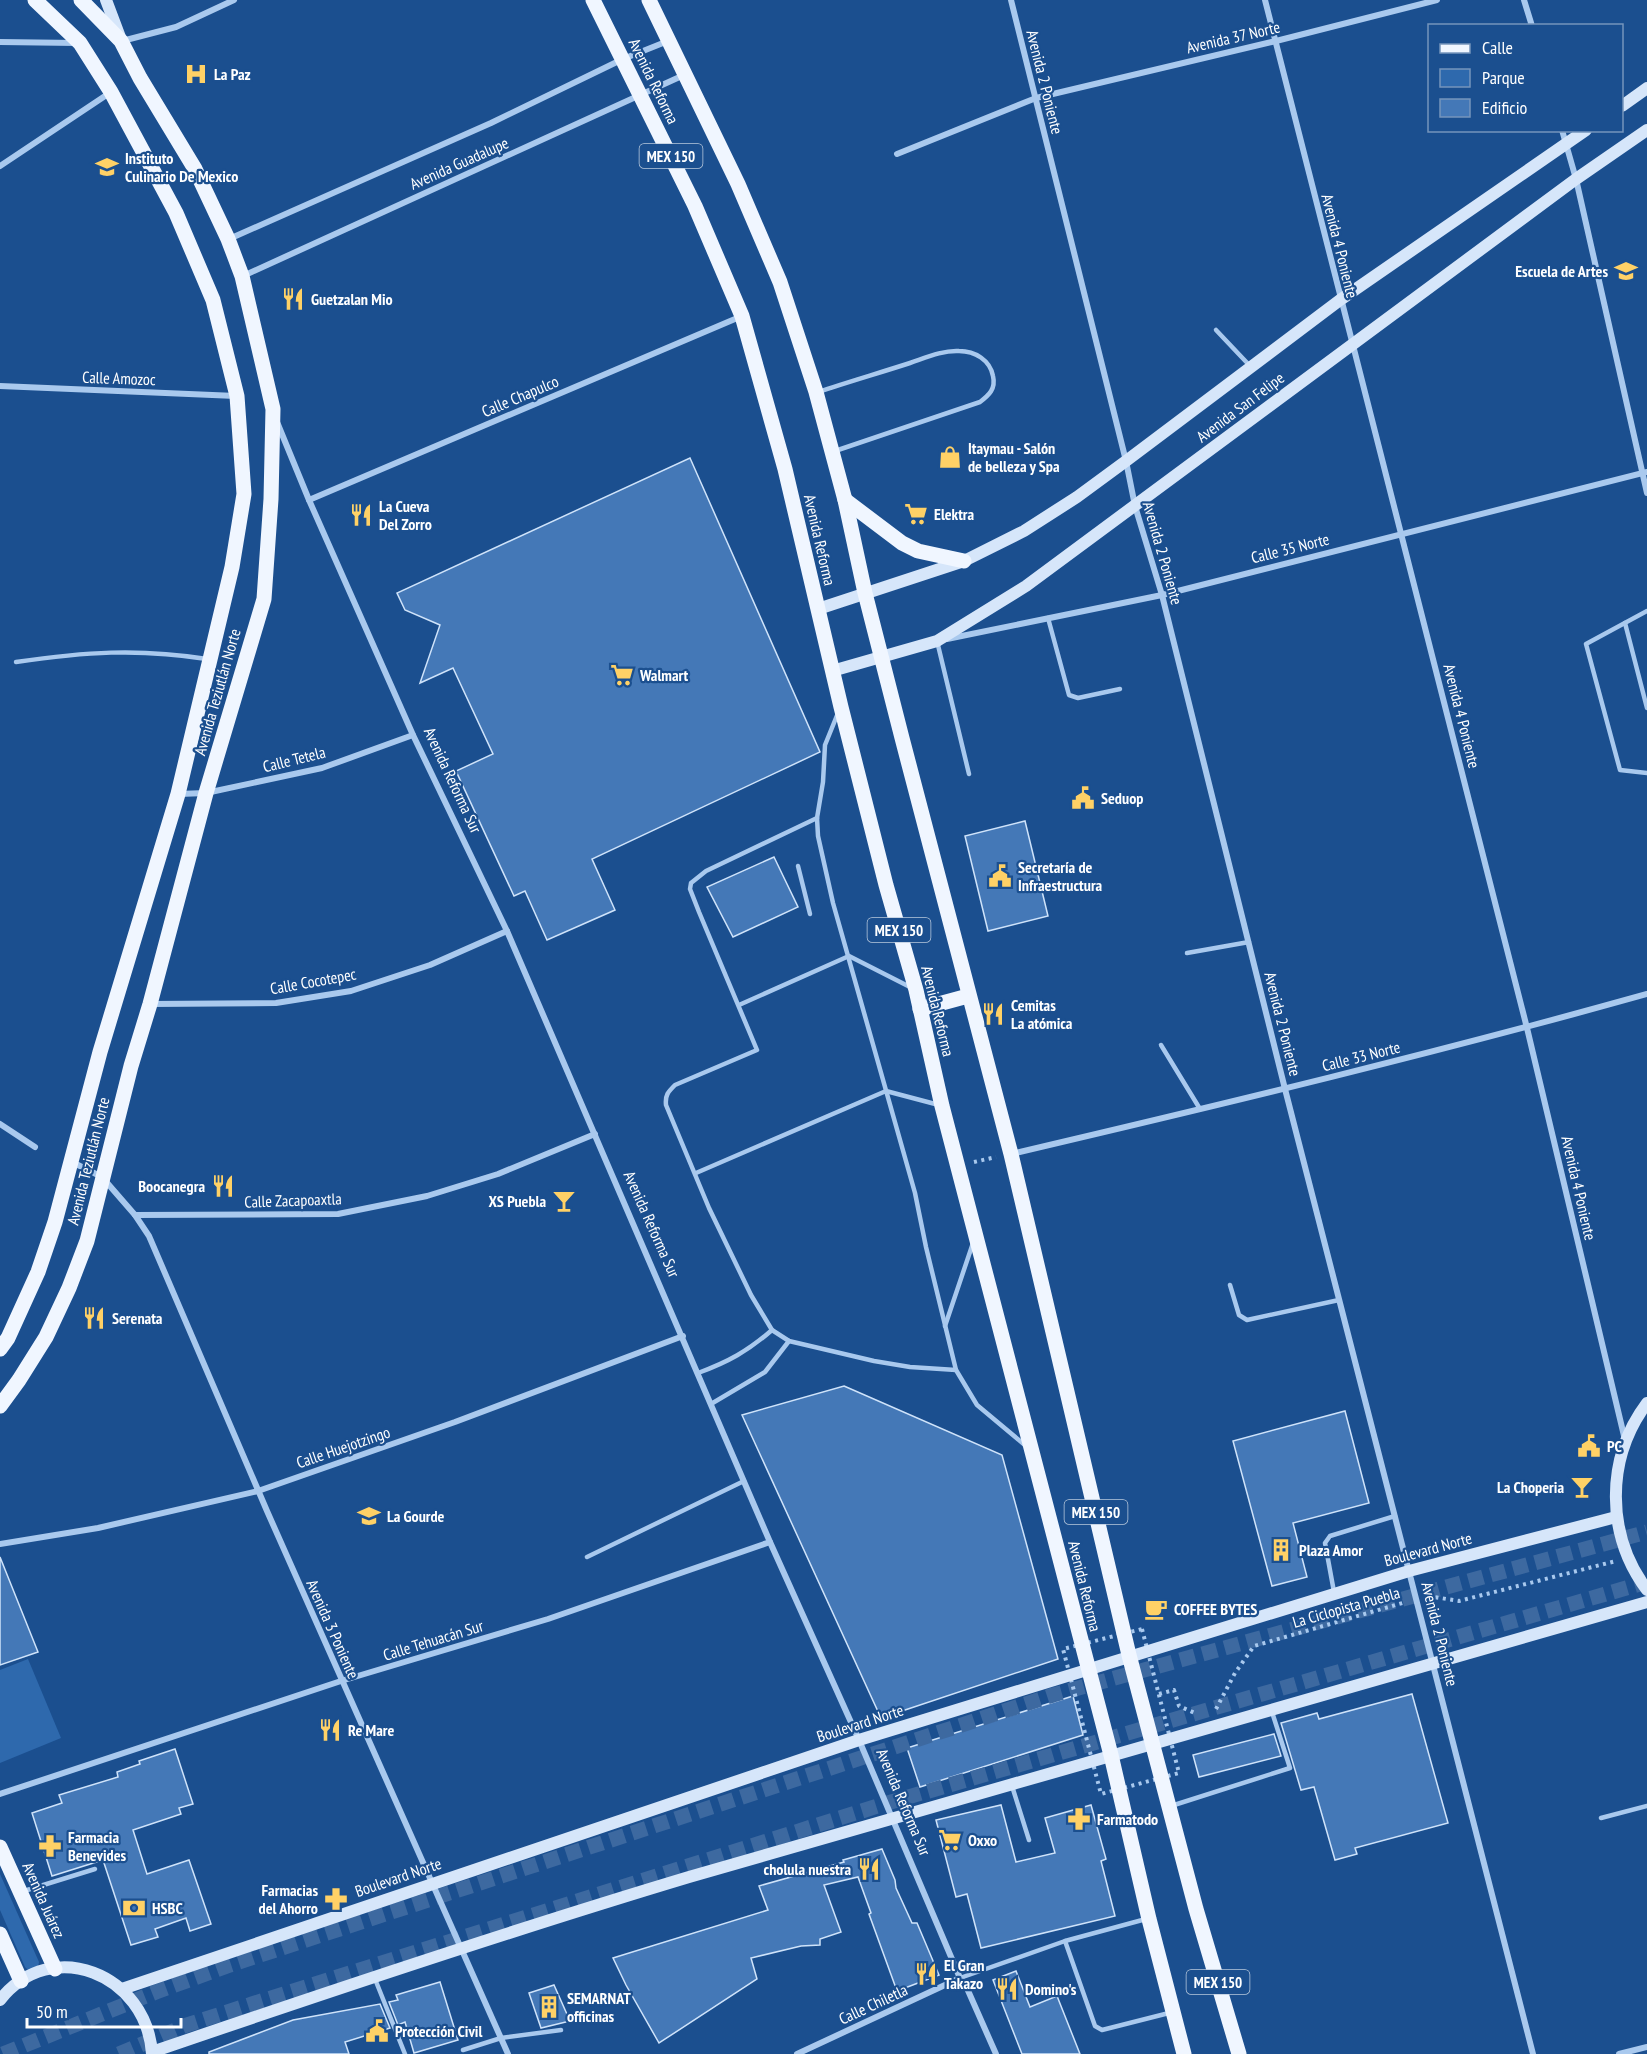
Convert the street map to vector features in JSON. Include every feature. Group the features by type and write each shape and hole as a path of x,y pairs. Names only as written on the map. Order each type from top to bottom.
{"main road":[{"name":"Avenida Teziutlán Norte","path":"0,1349 8,1338 38,1272 55,1222 100,1052 178,794 232,567 244,494 237,396 209,290 176,213 111,92 81,43 35,0"},
{"name":"Avenida Teziutlán Norte","path":"0,1406 46,1337 69,1288 87,1241 131,1066 150,1004 206,793 264,599 271,499 273,410 242,276 228,239 195,169 140,78 121,41 81,0"},
{"path":"106,0 121,41"},
{"name":"Avenida Reforma","path":"593,0 695,206 742,316 785,469 841,707 886,885 916,990 942,1106 1111,1755 1149,1919 1184,2054"},
{"name":"Avenida Reforma","path":"649,0 738,184 780,282 816,392 845,500 881,657 1011,1154 1160,1778 1239,2054"},
{"path":"1623,105 1647,88"},
{"name":"Avenida San Felipe","path":"832,671 937,641 1026,586 1576,179 1647,130"},
{"name":"Avenida San Felipe","path":"818,609 964,561 1024,531 1126,461 1340,300 1584,132"},
{"path":"845,500 902,543 918,551 964,561"},
{"path":"920,1009 968,996"},
{"path":"1647,1403 1625,1441 1616,1479 1616,1517 1623,1547 1636,1575 1647,1590"},
{"name":"Boulevard Norte","path":"122,1989 859,1740 1409,1570 1616,1517"},
{"path":"0,2001 21,1981 38,1973 69,1968 98,1974 122,1989 134,2001 149,2032 152,2053 374,1976 688,1878 1091,1760 1433,1665 1647,1602"},
{"name":"Avenida Juárez","path":"0,1847 55,1969"},
{"path":"0,1934 21,1981"}],"street":[{"path":"121,41 176,27 234,0"},
{"name":"Avenida 2 Poniente","path":"1011,0 1126,461 1135,506 1162,595 1285,1089 1533,2054"},
{"name":"Avenida 4 Poniente","path":"1265,0 1527,1028 1625,1441"},
{"name":"Avenida 37 Norte","path":"897,154 1036,98 1437,0"},
{"path":"1524,0 1531,24"},
{"name":"Avenida Guadalupe","path":"228,239 490,123 668,40"},
{"path":"0,42 81,43"},
{"name":"Avenida Guadalupe","path":"242,276 686,74"},
{"path":"0,166 111,92"},
{"path":"1563,132 1576,179 1645,473 1647,493"},
{"name":"Calle Chapulco","path":"309,500 742,316"},
{"name":"Calle Amozoc","path":"1,384 237,396"},
{"name":"Avenida Reforma Sur","path":"273,410 309,500 413,735 507,931 770,1542 893,1818 960,1978 966,1986 996,2054"},
{"name":"Calle 35 Norte","path":"937,641 1162,595 1645,473"},
{"name":"Calle Tetela","path":"178,794 206,793 322,768 413,735"},
{"name":"Calle Cocotepec","path":"150,1004 276,1003 351,992 430,965 507,931"},
{"name":"Calle 33 Norte","path":"1011,1154 1285,1089 1527,1028 1647,994"},
{"path":"0,1124 34,1147"},
{"name":"Calle Zacapoaxtla","path":"135,1215 338,1214 427,1196 498,1174 595,1134"},
{"path":"72,1162 102,1177 135,1215"},
{"name":"Avenida 3 Poniente","path":"135,1215 149,1236 341,1682 508,2054"},
{"name":"Calle Huejotzingo","path":"0,1544 98,1528 258,1491 455,1422 683,1336"},
{"name":"Calle Tehuacán Sur","path":"0,1794 341,1682 548,1619 770,1542"},
{"name":"Calle Chiletla","path":"797,2054 960,1978"},
{"path":"1619,2054 1647,2047"}],"lane":[{"path":"1216,330 1251,367"},
{"path":"816,392 936,355 958,351 971,353 984,359 992,371 995,382 991,393 980,402 833,452"},
{"path":"1647,611 1586,644 1620,770 1647,773"},
{"path":"1048,618 1069,695 1078,698 1120,689"},
{"path":"1626,623 1647,708"},
{"path":"937,641 969,774"},
{"path":"16,662 75,653 115,651 176,654 209,659"},
{"path":"841,707 825,745 823,782 817,818 822,855 833,903 915,1193 956,1370 977,1405 1032,1451"},
{"path":"817,818 706,871 691,884 690,889 699,912 757,1050 675,1085 665,1098 670,1117 712,1214 751,1295 771,1330 789,1341 874,1361 910,1367 956,1370"},
{"path":"798,866 810,914"},
{"path":"1187,953 1249,942"},
{"path":"849,956 916,990"},
{"path":"739,1005 849,956"},
{"path":"1161,1045 1200,1109"},
{"path":"696,1173 886,1091 942,1106"},
{"path":"945,1327 976,1235"},
{"path":"1230,1285 1239,1315 1247,1320 1339,1300"},
{"path":"698,1373 728,1362 746,1351 771,1330"},
{"path":"711,1404 765,1372 789,1341"},
{"path":"587,1557 744,1481"},
{"path":"1334,1593 1324,1543 1330,1536 1395,1516"},
{"path":"1168,1806 1290,1768 1271,1710"},
{"path":"1011,1784 1029,1840"},
{"path":"1600,1818 1647,1806"},
{"path":"22,1892 95,1869"},
{"path":"960,1978 1065,1941 1149,1919"},
{"path":"1065,1941 1098,2029 1102,2030 1173,2012"},
{"path":"374,1976 405,2054"},
{"path":"463,2050 501,2038 561,2030"}],"path":[{"path":"958,1165 1011,1154"},
{"name":"La Ciclopista Puebla","path":"1418,1599 1429,1596 1459,1601 1618,1561"},
{"name":"La Ciclopista Puebla","path":"1159,1694 1174,1690 1179,1706 1197,1714 1217,1709 1235,1673 1254,1646 1407,1602"},
{"path":"1142,1629 1063,1649 1091,1760 1101,1794 1179,1773"}],"green space":[{"path":"28,1659 61,1738 0,1763 0,1670"},
{"path":"0,1874 39,1962 38,1967 33,1971 25,1967 0,1910"}],"building":[{"name":"Walmart","path":"690,458 820,752 592,859 615,910 547,940 525,891 514,896 456,771 493,754 453,668 420,683 440,625 405,610 397,593"},
{"path":"1025,821 1048,916 988,931 965,836"},
{"path":"774,857 798,907 733,937 707,887"},
{"path":"844,1386 1002,1455 1058,1659 881,1718 742,1415"},
{"path":"1345,1411 1369,1503 1293,1523 1307,1577 1272,1586 1233,1441"},
{"path":"0,1557 38,1652 0,1665"},
{"path":"1412,1694 1448,1823 1355,1848 1357,1854 1335,1860 1314,1787 1301,1790 1281,1723 1317,1713 1319,1719"},
{"path":"1073,1696 1083,1735 920,1787 907,1748"},
{"path":"1274,1734 1281,1756 1199,1777 1193,1755"},
{"path":"175,1749 193,1804 179,1808 181,1814 133,1830 147,1874 189,1860 211,1924 190,1931 186,1918 155,1929 158,1937 131,1945 103,1860 52,1876 32,1813 62,1803 59,1795 118,1777 117,1772 140,1764 139,1761"},
{"path":"1001,1805 1016,1862 1055,1853 1045,1818 1091,1805 1106,1859 1101,1861 1115,1916 981,1948 967,1894 956,1897 936,1820"},
{"path":"882,1849 896,1888 912,1923 917,1923 939,1975 897,1991 858,1877 824,1885 841,1932 820,1939 820,1945 801,1946 751,1958 757,1979 659,2043 613,1958 768,1910 759,1886"},
{"path":"1016,1971 1030,2007 1057,1996 1080,2054 1022,2054 993,1980"},
{"path":"440,1982 458,2040 414,2053 405,2022 398,2025 389,2002 398,2000 396,1995"},
{"name":"SEMARNAT officinas","path":"554,1985 570,2021 541,2028 529,1993"},
{"path":"380,2004 390,2028 345,2042 349,2054 209,2054 209,2052 293,2020"}],"tunnel":[{"path":"3,2054 156,1992 230,1965 1053,1695 1647,1532"},
{"path":"119,2054 187,2025 884,1804 1647,1582"}],"place":[{"name":"La Paz","path":"196,74"},
{"name":"Instituto Culinario De Mexico","path":"107,167"},
{"name":"Escuela de Artes","path":"1626,271"},
{"name":"Guetzalan Mio","path":"293,299"},
{"name":"Itaymau - Salón de belleza y Spa","path":"950,457"},
{"name":"Elektra","path":"916,514"},
{"name":"La Cueva Del Zorro","path":"361,515"},
{"name":"Walmart","path":"622,675"},
{"name":"Seduop","path":"1083,798"},
{"name":"Secretaría de Infraestructura","path":"1000,876"},
{"name":"Cemitas La atómica","path":"993,1014"},
{"name":"Boocanegra","path":"223,1186"},
{"name":"XS Puebla","path":"564,1201"},
{"name":"Serenata","path":"94,1318"},
{"name":"PC","path":"1589,1446"},
{"name":"La Choperia","path":"1582,1487"},
{"name":"La Gourde","path":"369,1516"},
{"name":"Plaza Amor","path":"1281,1550"},
{"name":"COFFEE BYTES","path":"1156,1609"},
{"name":"Re Mare","path":"330,1730"},
{"name":"Farmatodo","path":"1079,1819"},
{"name":"Oxxo","path":"950,1840"},
{"name":"Farmacia Benevides","path":"50,1846"},
{"name":"cholula nuestra","path":"869,1869"},
{"name":"Farmacias del Ahorro","path":"336,1899"},
{"name":"HSBC","path":"134,1908"},
{"name":"El Gran Takazo","path":"926,1974"},
{"name":"Domino's","path":"1007,1989"},
{"name":"SEMARNAT officinas","path":"549,2007"},
{"name":"Protección Civil","path":"377,2031"}]}
